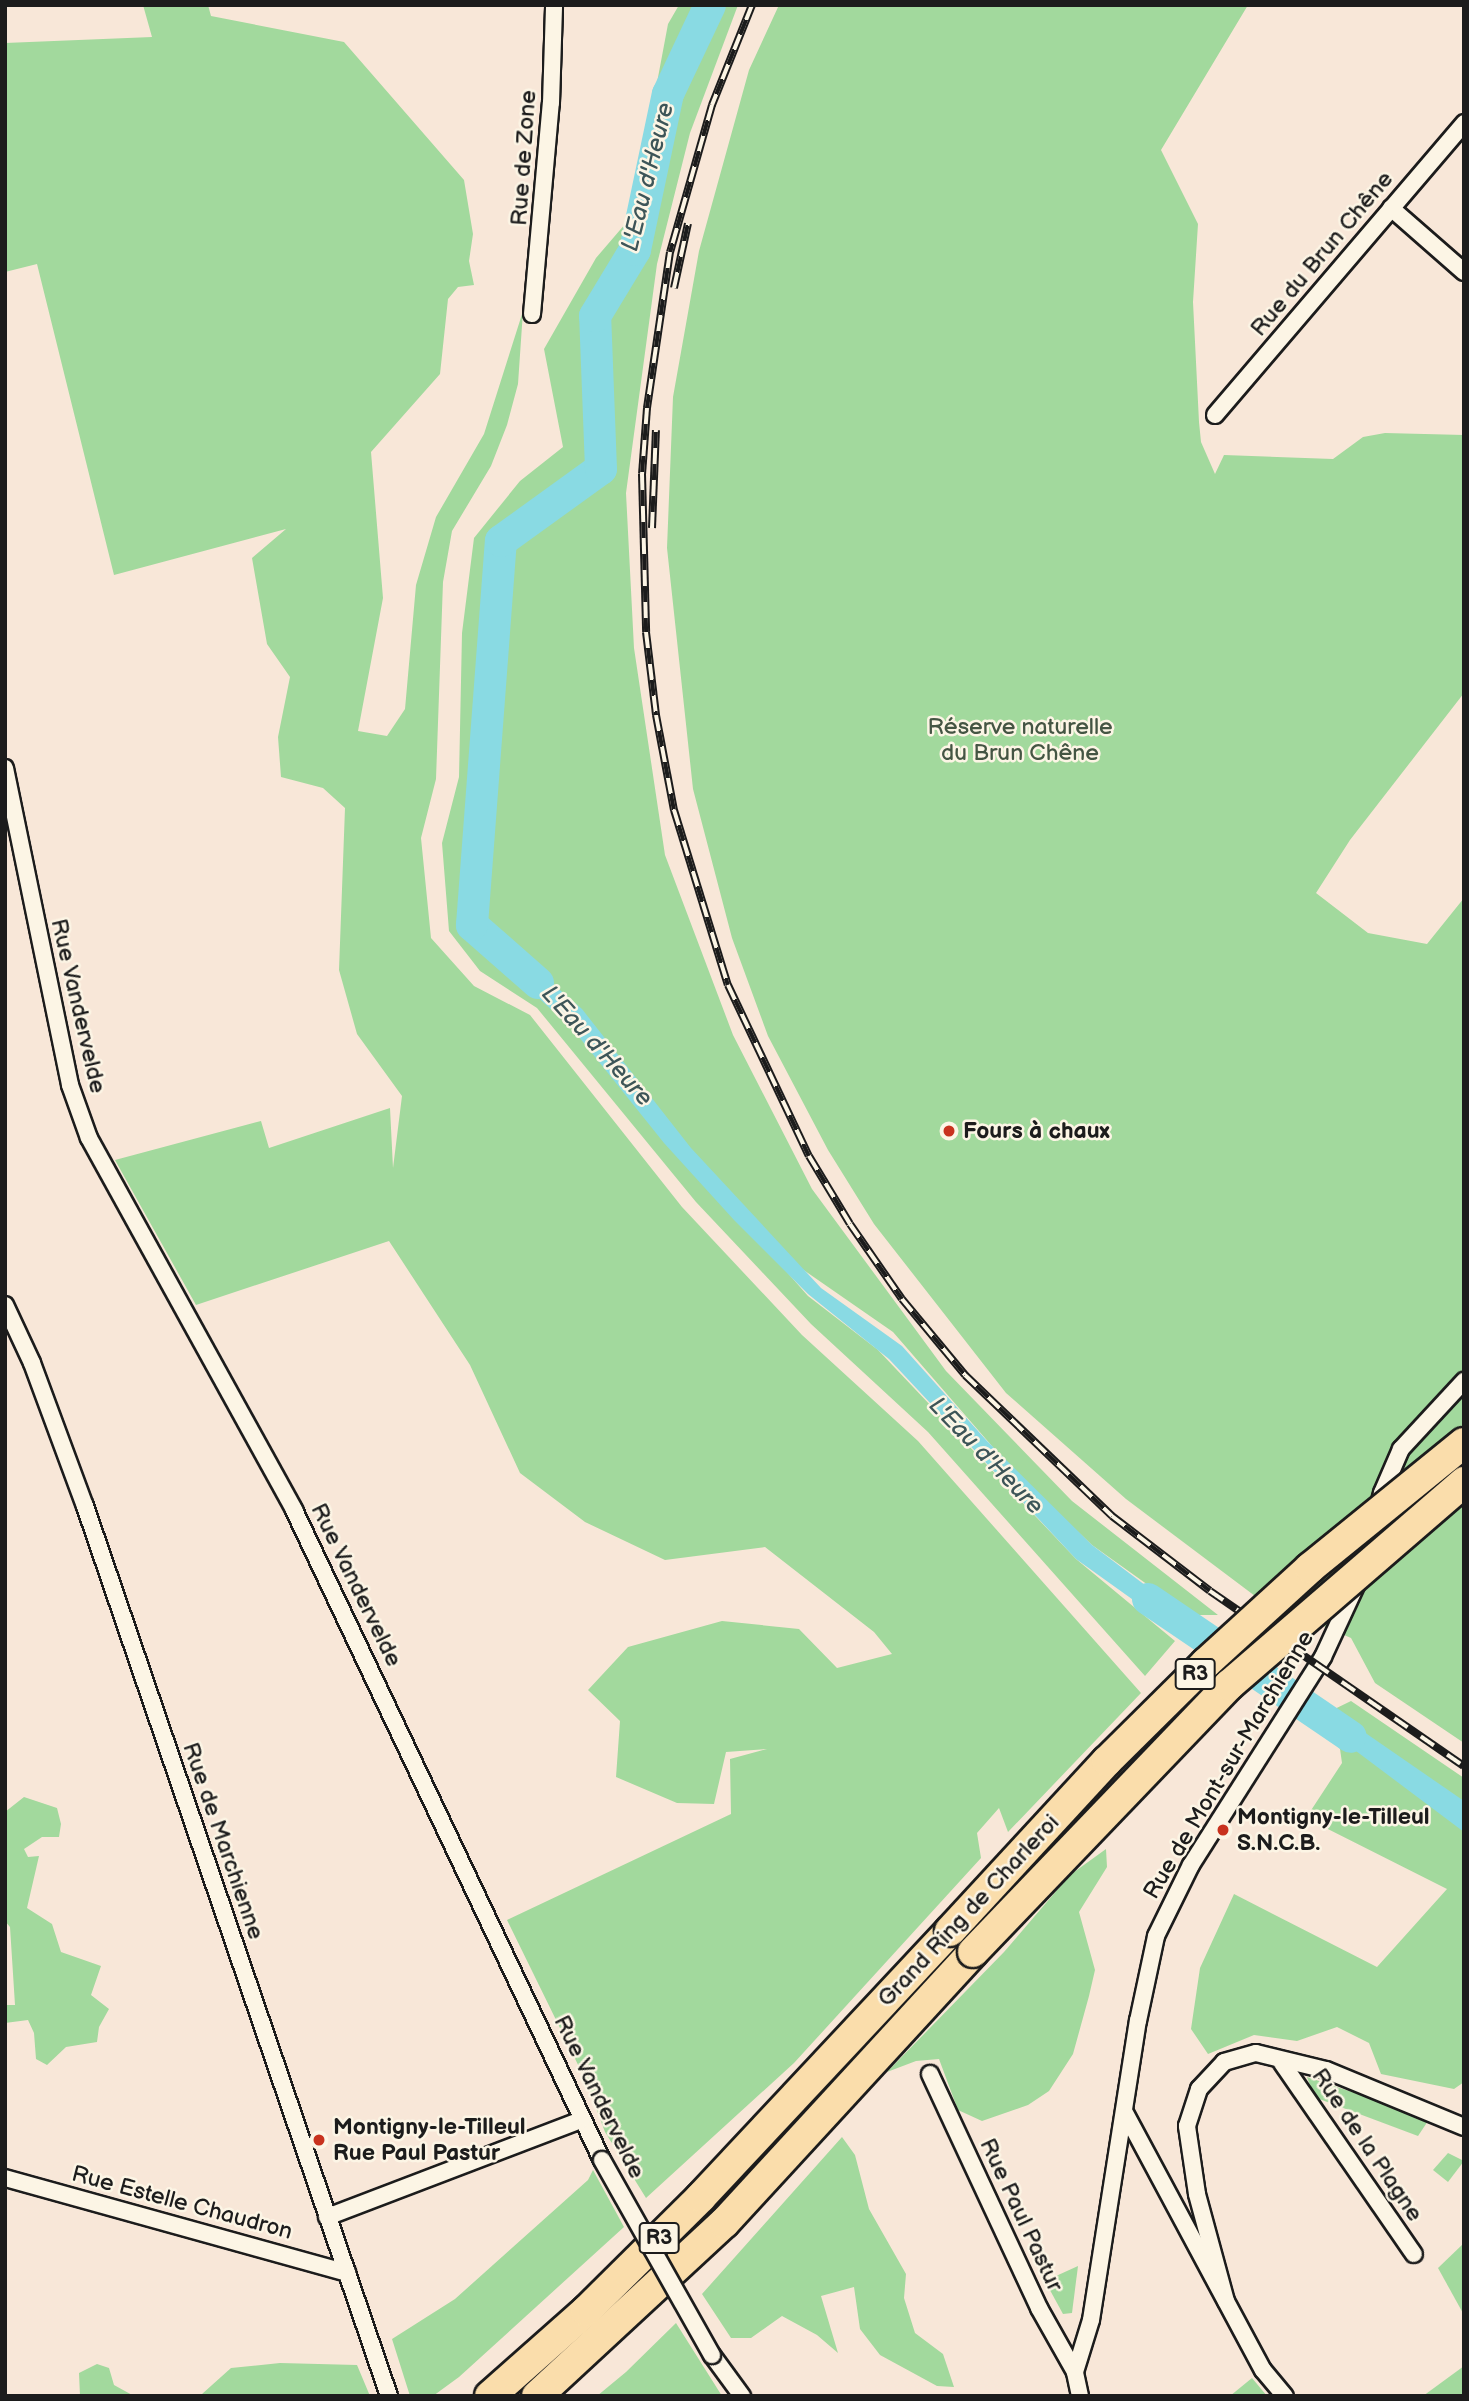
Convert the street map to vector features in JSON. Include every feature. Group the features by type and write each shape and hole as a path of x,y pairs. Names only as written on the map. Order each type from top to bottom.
{"highway":[{"name":"Grand Ring de Charleroi","path":"490,2396 586,2311 701,2197 1107,1761 1206,1663 1310,1568 1464,1443"},
{"name":"Grand Ring de Charleroi","path":"537,2396 724,2223 973,1952 1229,1685 1464,1482"}],"street":[{"name":"Rue de Zone","path":"532,314 549,130 554,5"},
{"name":"Rue du Brun Chêne","path":"1215,415 1464,123"},
{"path":"1391,208 1464,272"},
{"name":"Rue Vandervelde","path":"5,768 70,1086 89,1138 294,1510 581,2120 712,2355 742,2396"},
{"name":"Rue de Marchienne","path":"5,1305 32,1363 85,1506 389,2396"},
{"name":"Rue de Mont-sur-Marchienne","path":"1080,2396 1075,2372 1091,2320 1124,2111 1156,1936 1191,1865 1323,1657 1360,1577 1382,1493 1401,1449 1464,1381"},
{"name":"Rue de la Plagne","path":"1226,2301 1197,2194 1187,2126 1199,2089 1224,2062 1256,2053 1283,2063 1326,2070 1464,2127"},
{"name":"Rue de la Plagne","path":"1283,2063 1414,2254"},
{"name":"Rue Paul Pastur","path":"930,2074 1039,2308 1075,2372"},
{"name":"Rue de la Plagne","path":"1124,2111 1263,2370 1285,2396"},
{"path":"327,2217 581,2120"},
{"name":"Rue Estelle Chaudron","path":"5,2178 347,2273"}],"green space":[{"path":"143,5 208,5 211,16 344,42 464,180 473,234 469,261 474,285 458,287 448,299 440,374 371,452 383,598 358,731 387,736 405,709 416,585 436,517 484,434 523,311 518,384 507,425 491,466 452,531 443,582 436,779 421,838 431,938 474,986 530,1015 682,1207 802,1335 918,1441 1141,1693 1008,1832 999,1808 977,1833 981,1858 794,2063 646,2198 605,2132 585,2079 507,1920 731,1814 730,1759 767,1749 726,1752 714,1804 677,1803 616,1777 620,1721 588,1690 628,1647 722,1621 799,1629 837,1668 892,1654 874,1632 765,1547 665,1560 585,1522 520,1473 470,1365 389,1241 196,1305 115,1160 261,1121 269,1148 390,1108 393,1168 402,1096 357,1034 339,970 345,808 323,788 281,777 278,737 290,677 267,644 252,558 286,529 114,575 37,264 5,272 5,43 152,37"},
{"path":"679,5 738,5 690,133 657,264 626,493 634,648 665,855 733,1035 812,1189 946,1371 1072,1501 1218,1615 1190,1615 1092,1545 1011,1468 893,1332 756,1237 808,1296 878,1350 1076,1559 1175,1641 1145,1676 928,1432 811,1324 696,1202 537,1008 480,971 449,931 442,843 459,777 462,633 474,538 520,481 563,447 544,349 596,258 632,216 668,24"},
{"name":"Réserve naturelle du Brun Chêne","path":"779,5 1248,5 1161,150 1198,224 1193,302 1199,422 1201,442 1215,474 1224,455 1333,459 1363,437 1385,433 1464,435 1464,693 1350,840 1316,893 1368,933 1427,944 1464,898 1464,1743 1375,1683 1351,1638 1255,1596 1126,1499 1006,1393 874,1224 828,1150 768,1036 732,938 693,789 667,548 673,397 699,251 749,70"},
{"path":"1351,1701 1464,1778 1464,2082 1454,2089 1381,2074 1369,2043 1337,2027 1297,2041 1254,2035 1208,2054 1191,2029 1200,1968 1234,1894 1377,1967 1447,1889 1306,1818 1342,1763 1340,1749 1314,1719"},
{"path":"24,1797 57,1808 61,1824 59,1837 42,1837 24,1849 28,1857 39,1856 27,1908 52,1924 61,1952 101,1966 91,1995 109,2009 99,2027 97,2042 66,2047 47,2065 36,2059 34,2033 28,2020 5,2023 5,2005 15,2005 10,1927 5,1921 5,1812"},
{"path":"1106,1849 1107,1867 1079,1912 1095,1970 1089,1996 1073,2054 1049,2091 1028,2105 982,2121 958,2110 939,2059 916,2061 887,2072 1004,1952 1070,1875"},
{"path":"1307,2077 1430,2118 1418,2136 1314,2097"},
{"path":"842,2137 855,2155 869,2209 906,2274 904,2298 915,2333 943,2354 954,2387 937,2386 880,2355 860,2329 854,2287 821,2296 838,2353 817,2335 782,2316 751,2338 731,2338 702,2294"},
{"path":"1448,2153 1464,2161 1448,2182 1433,2170"},
{"path":"593,2170 624,2227 459,2377 433,2396 410,2396 392,2339 455,2299 588,2180"},
{"path":"1464,2243 1464,2315 1438,2268"},
{"path":"1078,2266 1072,2313 1063,2314 1045,2281"},
{"path":"676,2323 722,2396 597,2396 626,2372"},
{"path":"280,2363 357,2365 370,2396 181,2396 202,2394 231,2368"},
{"path":"97,2364 109,2368 114,2385 134,2396 80,2396 79,2373"},
{"path":"1464,2366 1464,2396 1423,2396"},
{"path":"1252,2378 1267,2396 1230,2396"}],"water":[{"path":"510,947 582,1009 691,1148 821,1288 902,1346 987,1441 1092,1545 1186,1616 1178,1632 1076,1559 889,1359 808,1294 734,1220 664,1143 571,1027 499,963"},
{"path":"1322,1703 1464,1801 1464,1832 1312,1718"}],"waterway":[{"name":"L'Eau d'Heure","path":"538,983 472,925 501,541 601,469 595,316 635,250 668,94 710,5"},
{"name":"L'Eau d'Heure","path":"1148,1599 1351,1737"}],"railway":[{"path":"752,5 712,105 670,252 647,408 642,474 646,632 656,715 674,810 728,985 809,1156 850,1224 902,1299 965,1375 1112,1516 1210,1591 1464,1766"},
{"path":"674,288 688,223"},
{"path":"652,528 656,430"}],"place":[{"name":"Fours à chaux","path":"949,1131"},
{"name":"Montigny-le-Tilleul S.N.C.B.","path":"1223,1830"},
{"name":"Montigny-le-Tilleul Rue Paul Pastur","path":"319,2140"}]}
